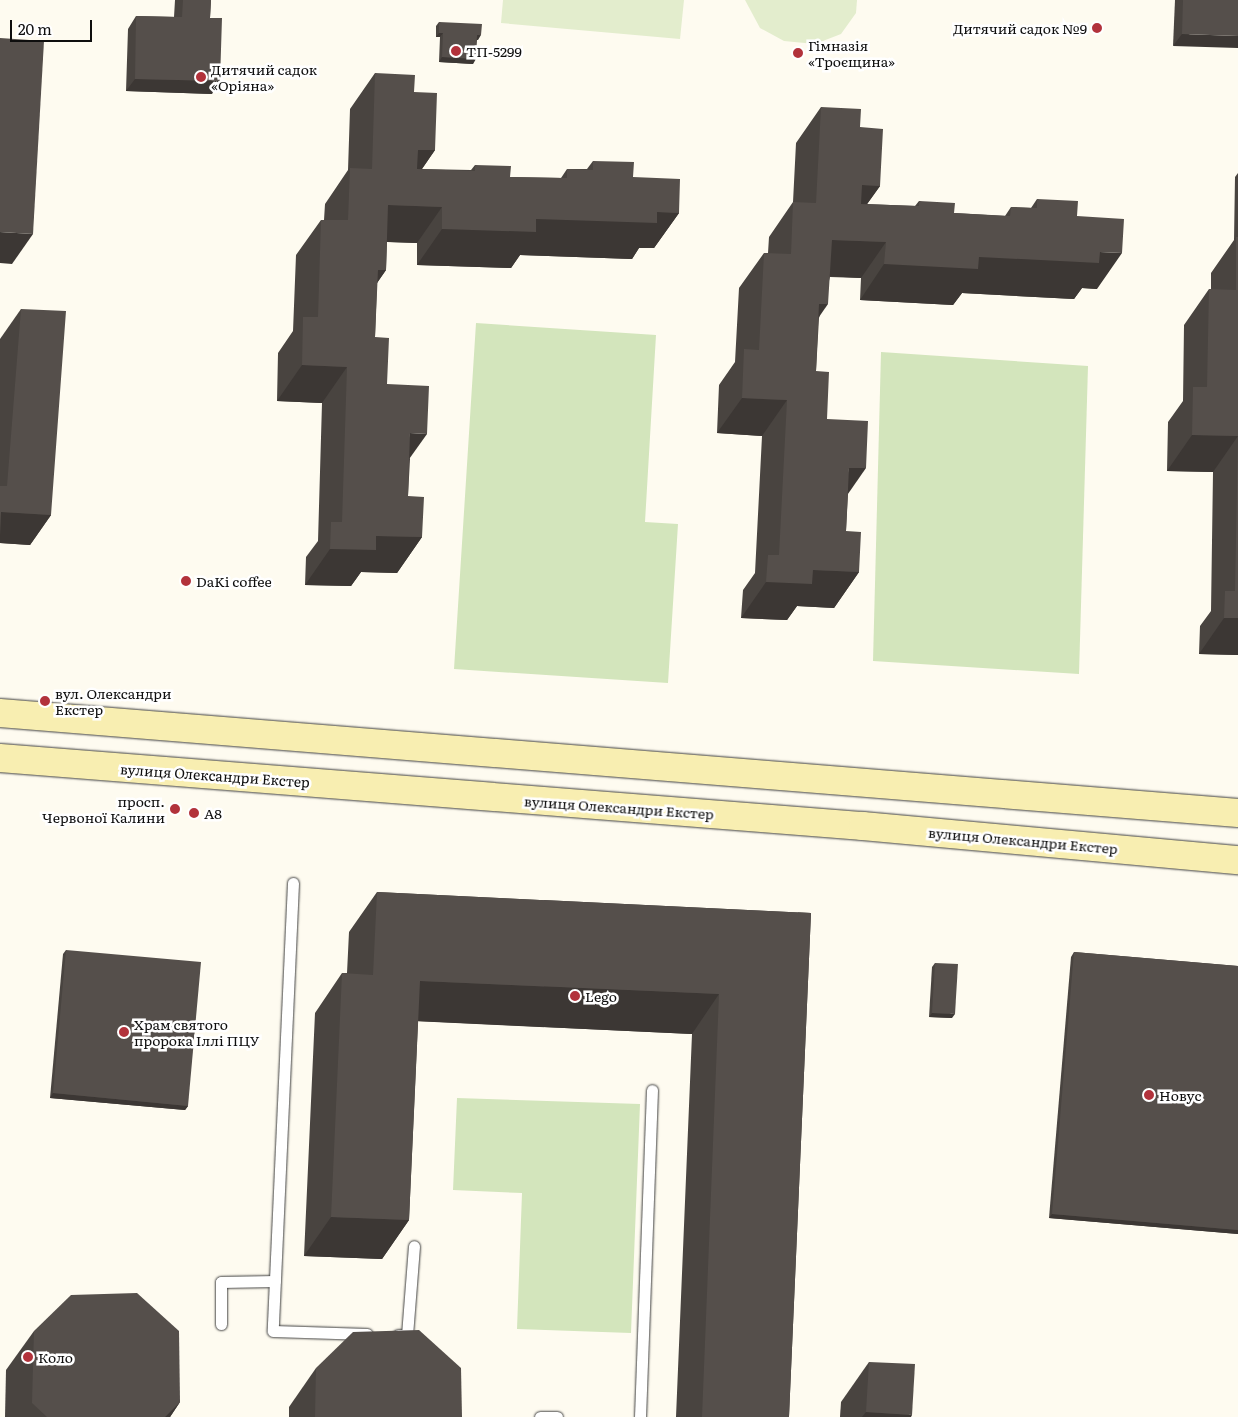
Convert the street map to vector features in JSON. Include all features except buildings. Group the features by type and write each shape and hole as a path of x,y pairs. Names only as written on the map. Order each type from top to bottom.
{"street":[{"path":"0,713 1238,813"},
{"name":"вулиця Олександри Екстер","path":"0,758 853,825 1238,860"}],"lane":[{"path":"293,883 273,1331 407,1335 414,1246"},
{"path":"640,1417 652,1090"},
{"path":"221,1324 221,1282 275,1281"},
{"path":"540,1416 557,1417"}],"green space":[{"path":"503,0 684,0 680,39 501,23"},
{"path":"745,0 857,0 856,13 841,34 815,44 784,41 760,28"},
{"path":"476,323 656,335 645,522 678,524 668,683 454,669"},
{"path":"881,352 1088,366 1079,674 873,661"},
{"path":"457,1098 640,1104 631,1333 517,1329 522,1193 453,1190"}],"place":[{"name":"Дитячий садок №9","path":"1097,28"},
{"name":"ТП-5299","path":"456,51"},
{"name":"Гімназія «Троєщина»","path":"798,53"},
{"name":"Дитячий садок «Оріяна»","path":"201,77"},
{"name":"DaKi coffee","path":"186,581"},
{"name":"вул. Олександри Екстер","path":"45,701"},
{"name":"просп. Червоної Калини","path":"175,809"},
{"name":"A8","path":"194,813"},
{"name":"Lego","path":"575,996"},
{"name":"Храм святого пророка Іллі ПЦУ","path":"124,1032"},
{"name":"Новус","path":"1149,1095"},
{"name":"Коло","path":"28,1357"}]}
